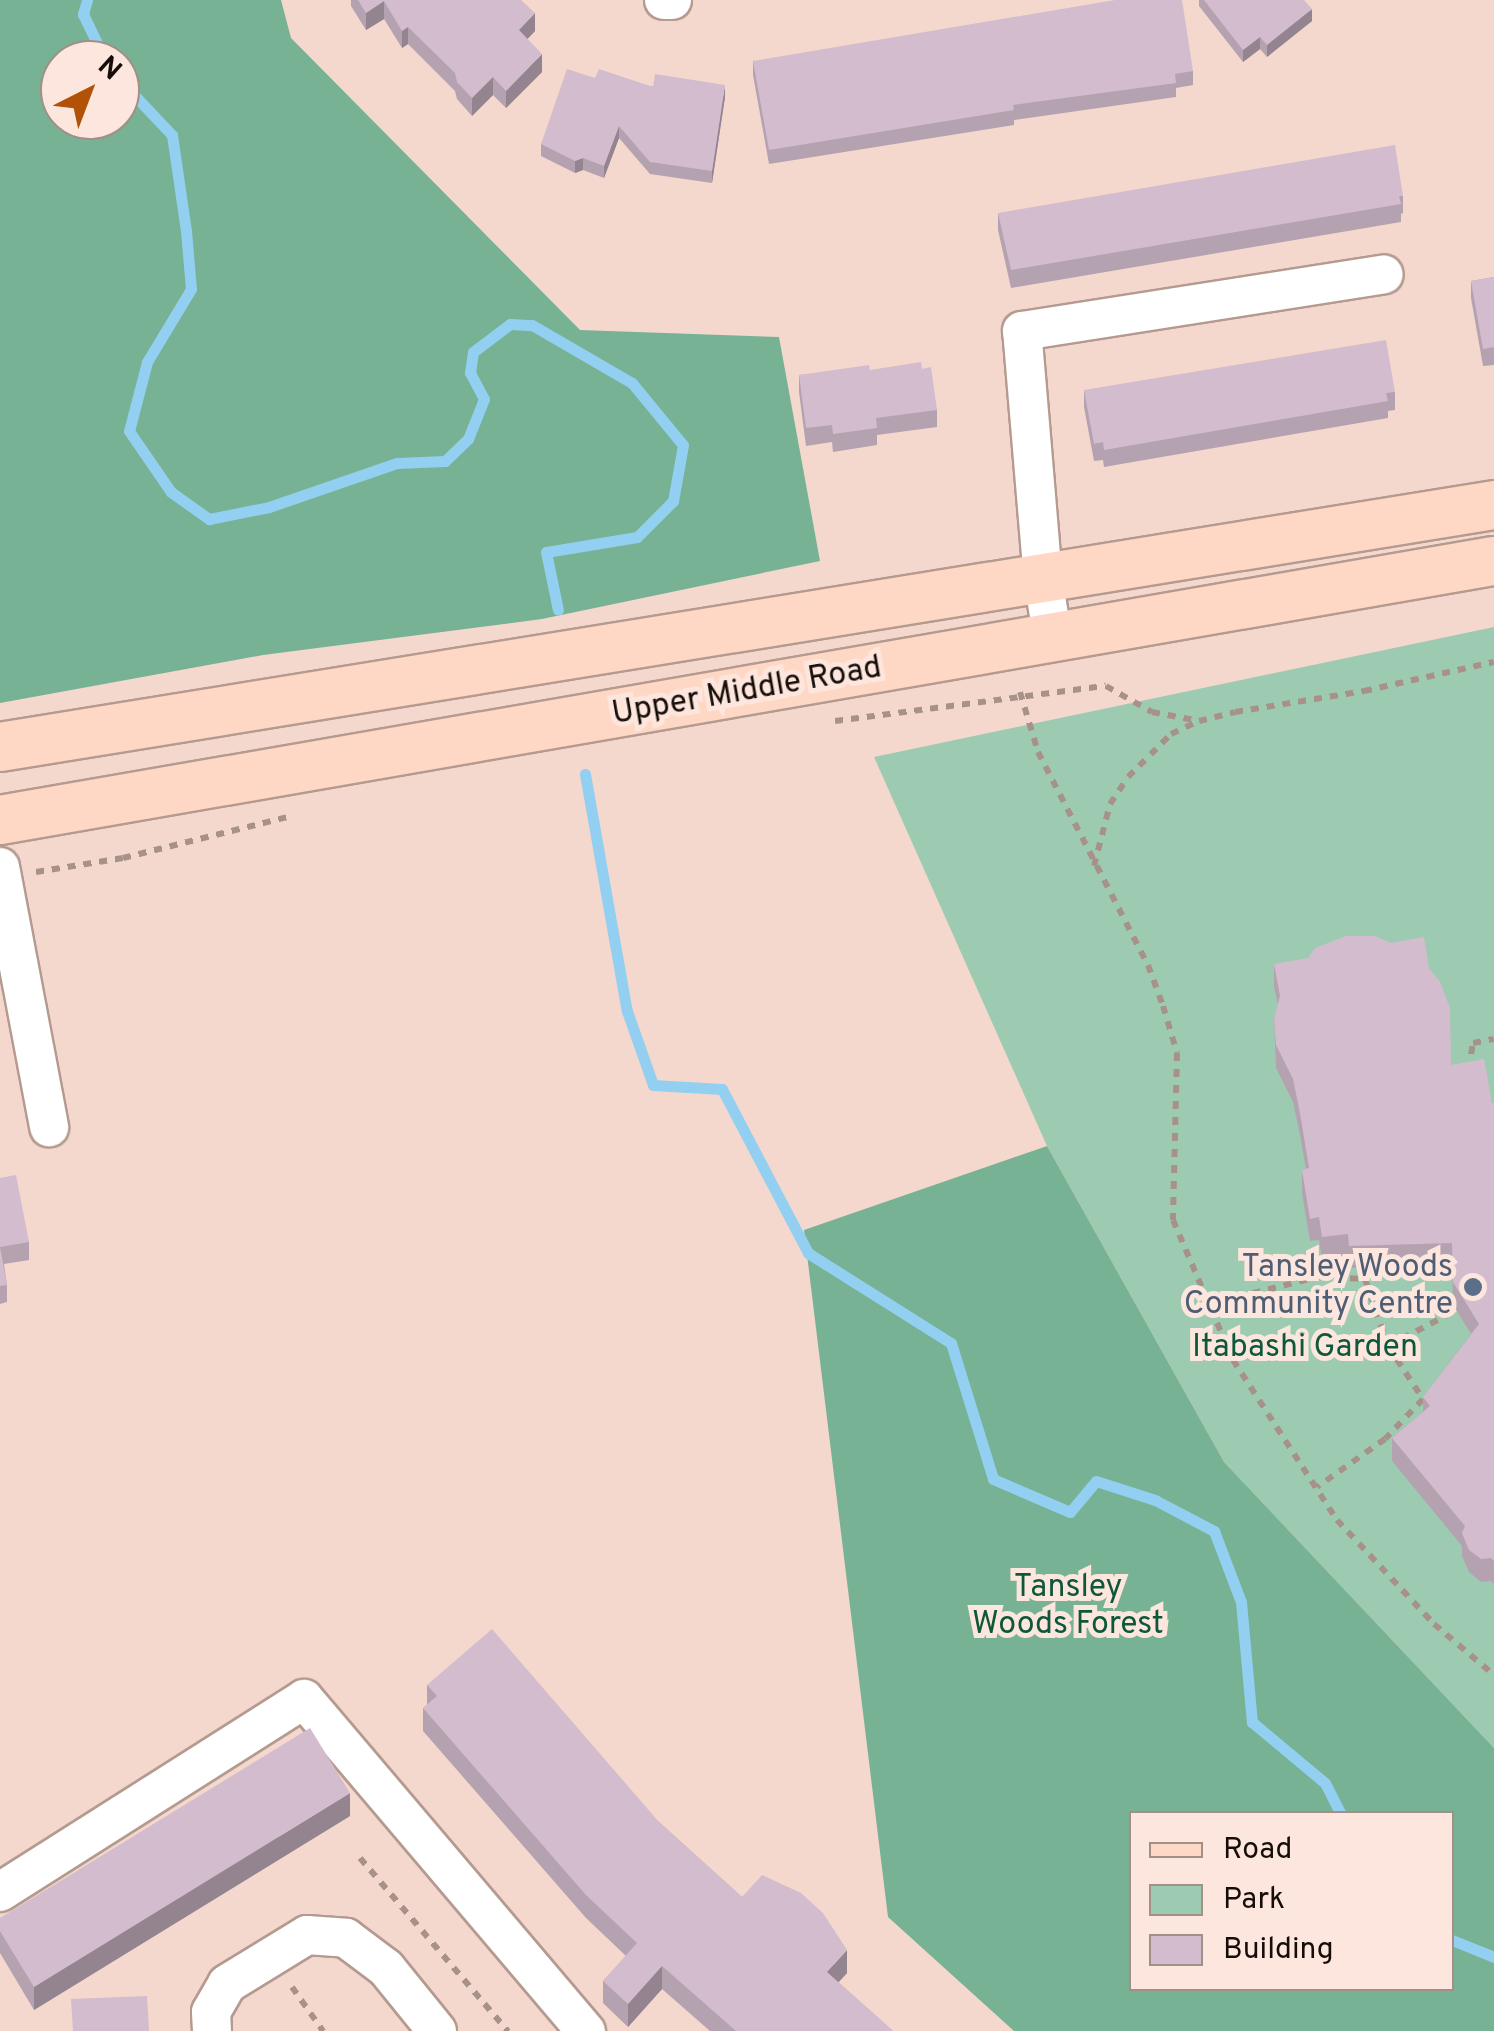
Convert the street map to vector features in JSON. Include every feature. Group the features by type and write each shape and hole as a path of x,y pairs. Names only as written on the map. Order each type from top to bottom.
{"main road":[{"name":"Upper Middle Road","path":"0,748 1494,505"},
{"name":"Upper Middle Road","path":"0,820 1494,561"}],"street":[{"path":"664,0 672,0"},
{"path":"1053,639 1043,578 1022,331 1384,274"},
{"path":"0,867 49,1126"},
{"path":"0,1892 304,1700 586,2031"},
{"path":"212,2031 212,2012 227,1984 306,1935 346,1938 386,1968 437,2031"}],"path":[{"path":"1094,867 1110,804 1128,777 1171,734 1199,721 1494,662"},
{"path":"820,722 1106,686 1152,712 1199,721"},
{"path":"1021,696 1038,752 1094,867 1148,964 1177,1053 1173,1220 1233,1360 1337,1520 1434,1624 1494,1674"},
{"path":"1467,1082 1473,1043 1494,1039"},
{"path":"1211,1309 1237,1297 1318,1277 1365,1279 1388,1346 1423,1398 1384,1438 1317,1487"},
{"path":"1388,1346 1452,1313"},
{"path":"360,1858 508,2031"},
{"path":"271,1957 324,2031"}],"green space":[{"path":"0,0 281,0 291,38 580,330 779,337 820,561 542,619 263,655 0,703"},
{"name":"Itabashi Garden","path":"1494,627 1494,1748 1224,1462 1047,1146 874,757"},
{"name":"Tansley Woods Forest","path":"1047,1146 1224,1462 1494,1748 1494,2031 1014,2031 888,1917 804,1230"}],"building":[{"path":"358,0 521,0 535,13 519,30 542,54 506,91 493,77 472,98 457,82 455,73 408,27 402,31 384,1 366,13"},
{"path":"1115,0 1182,0 1193,71 1175,74 1176,83 1013,105 1014,110 769,150 753,61"},
{"path":"1204,0 1304,0 1312,9 1267,45 1260,37 1243,50"},
{"path":"567,69 595,78 599,69 653,87 655,74 725,85 712,171 650,162 619,126 604,166 583,158 575,161 541,144"},
{"path":"1395,145 1401,204 1011,270 998,213"},
{"path":"1494,277 1494,347 1483,349 1471,281"},
{"path":"1386,340 1395,392 1386,393 1388,401 1104,450 1103,442 1094,444 1084,390"},
{"path":"921,362 922,369 931,367 937,410 876,418 877,428 833,434 832,425 806,428 799,375"},
{"name":"Tansley Woods Community Centre","path":"1346,936 1375,936 1391,943 1424,937 1429,968 1440,982 1450,1008 1451,1065 1484,1059 1494,1102 1494,1561 1481,1559 1469,1550 1462,1533 1465,1526 1392,1438 1430,1406 1423,1397 1479,1324 1453,1282 1452,1243 1349,1246 1348,1234 1322,1237 1319,1217 1310,1219 1302,1170 1309,1168 1300,1113 1293,1079 1276,1045 1274,1019 1280,996 1274,964 1308,958 1315,948"},
{"path":"16,1175 29,1242 0,1247 0,1178"},
{"path":"0,1247 7,1285 0,1286"},
{"path":"492,1629 659,1822 742,1897 762,1875 801,1893 823,1913 847,1950 827,1972 893,2031 736,2031 662,1966 628,2004 603,1981 637,1943 586,1895 423,1708 437,1696 427,1685"},
{"path":"310,1728 350,1793 34,1987 0,1931 0,1918"},
{"path":"147,1996 149,2031 73,2031 71,1999"}],"waterway":[{"path":"87,0 83,14 95,40"},
{"path":"140,101 172,135 191,289 147,362 129,431 171,492 209,519 269,507 397,463 445,461 468,439 484,399 470,373 473,352 510,324 532,325 632,383 683,445 673,501 637,537 546,552 558,610"},
{"path":"585,774 627,1011 653,1085 722,1089 808,1253 951,1343 993,1479 1070,1512 1096,1481 1155,1500 1214,1531 1241,1602 1252,1722 1325,1783 1339,1811"},
{"path":"1454,1941 1494,1957"}],"place":[{"name":"Tansley Woods Community Centre","path":"1473,1287"}]}
